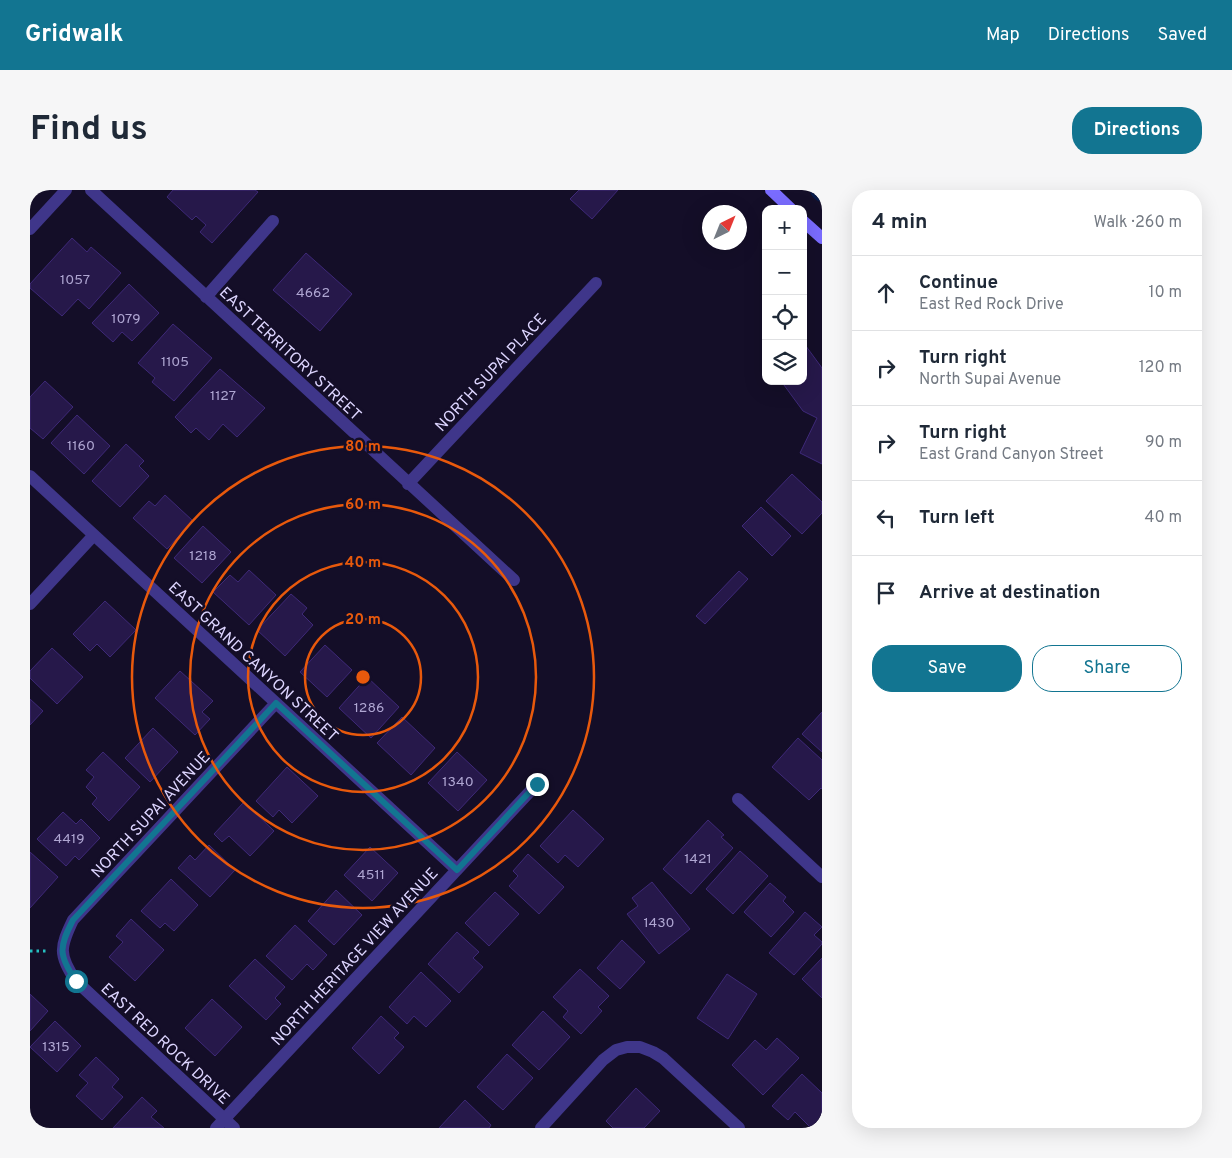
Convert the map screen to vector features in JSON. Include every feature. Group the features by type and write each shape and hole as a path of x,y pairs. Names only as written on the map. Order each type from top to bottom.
{"main road":[{"path":"771,190 787,205"},
{"path":"807,225 822,238"}],"street":[{"path":"30,229 66,190"},
{"name":"EAST TERRITORY STREET","path":"91,190 514,580"},
{"path":"206,297 274,221"},
{"name":"NORTH SUPAI PLACE","path":"408,484 596,282"},
{"name":"EAST GRAND CANYON STREET","path":"30,476 457,870"},
{"path":"30,604 94,535"},
{"name":"NORTH SUPAI AVENUE","path":"62,954 65,937 73,920 276,703"},
{"name":"NORTH HERITAGE VIEW AVENUE","path":"220,1124 537,784"},
{"path":"738,799 819,869"},
{"name":"EAST RED ROCK DRIVE","path":"62,954 68,969 76,981 220,1124 234,1128"},
{"path":"542,1128 603,1060 616,1050 627,1047 640,1047 662,1058 739,1128"}],"path":[{"path":"30,951 48,951"}],"building":[{"path":"173,190 255,190 258,192 212,243 200,232 206,225 196,216 192,220 167,197"},
{"path":"579,190 618,190 592,219 570,199"},
{"path":"72,238 87,252 91,247 121,273 89,309 78,299 62,316 30,288 30,284"},
{"path":"306,253 352,294 320,331 273,290"},
{"path":"129,284 159,313 132,341 122,332 113,342 92,323"},
{"path":"173,324 212,358 174,401 152,382 155,378 138,363"},
{"path":"807,347 822,368 822,464 800,453 817,418 803,411 784,385 807,385"},
{"path":"220,369 265,408 237,437 223,424 209,440 196,428 191,433 175,417"},
{"path":"45,381 73,407 43,439 30,428 30,397"},
{"path":"77,415 110,446 84,474 51,443"},
{"path":"126,444 144,461 139,466 149,476 120,507 92,481"},
{"path":"792,474 822,502 822,513 802,534 766,501"},
{"path":"165,495 193,521 167,549 133,518 149,501 155,506"},
{"path":"761,507 791,536 772,556 742,526"},
{"path":"203,526 231,552 202,583 174,558"},
{"path":"249,570 276,595 249,625 213,592 230,575 238,582"},
{"path":"739,571 748,579 705,624 696,616"},
{"path":"291,594 307,608 302,614 313,625 285,656 257,630"},
{"path":"105,601 136,630 110,657 97,644 90,651 73,634"},
{"path":"325,645 352,670 327,697 300,672"},
{"path":"52,648 83,677 57,704 30,678 30,671"},
{"path":"180,671 213,701 202,712 210,719 195,735 155,698"},
{"path":"367,677 399,707 371,738 339,708"},
{"path":"30,699 43,711 30,725"},
{"path":"822,712 822,752 802,734"},
{"path":"402,717 435,748 411,775 377,743"},
{"path":"153,728 178,752 150,782 125,758"},
{"path":"798,738 822,760 822,789 809,800 772,767"},
{"path":"103,752 140,787 109,821 92,804 97,798 86,787 94,777 86,770"},
{"path":"457,752 487,780 458,811 428,783"},
{"path":"287,767 318,796 292,823 279,810 273,817 256,801"},
{"path":"244,802 274,831 250,856 229,836 222,842 214,834"},
{"path":"573,810 604,839 578,867 565,855 558,863 540,846"},
{"path":"63,812 76,824 81,819 100,838 79,860 75,856 66,866 37,839"},
{"path":"708,820 724,835 721,837 733,848 691,894 663,869"},
{"path":"209,845 235,870 210,897 178,868 190,855 195,860"},
{"path":"370,847 398,873 372,901 344,875"},
{"path":"740,851 768,876 733,914 706,889"},
{"path":"30,852 58,877 30,908"},
{"path":"528,854 564,887 539,914 509,886 518,876 513,871"},
{"path":"171,879 198,905 174,931 165,923 160,928 141,911"},
{"path":"652,882 690,929 659,954 627,914 638,906 632,898"},
{"path":"770,883 786,897 783,901 794,912 771,937 744,912"},
{"path":"336,890 362,915 334,945 308,921"},
{"path":"495,892 519,914 489,946 465,923"},
{"path":"805,912 822,927 814,935 822,944 794,975 769,953"},
{"path":"131,919 164,950 135,981 109,957 123,942 116,936"},
{"path":"295,925 327,955 313,970 307,964 292,980 266,956"},
{"path":"457,932 479,952 473,958 483,967 459,993 428,964"},
{"path":"622,940 645,962 620,989 597,968"},
{"path":"822,958 822,998 802,979"},
{"path":"255,959 285,987 275,998 281,1004 266,1020 229,986"},
{"path":"580,969 609,996 598,1007 602,1011 581,1034 563,1017 568,1011 553,997"},
{"path":"421,972 451,1001 426,1027 414,1016 407,1024 389,1007"},
{"path":"727,974 757,994 728,1039 697,1018"},
{"path":"30,994 48,1011 30,1031"},
{"path":"212,999 242,1027 215,1056 185,1028"},
{"path":"543,1011 570,1037 539,1070 512,1045"},
{"path":"381,1016 399,1033 394,1038 404,1047 379,1074 352,1048"},
{"path":"55,1021 81,1046 57,1072 30,1047"},
{"path":"777,1038 799,1058 763,1095 732,1065 755,1040 766,1050"},
{"path":"507,1054 533,1078 503,1110 477,1087"},
{"path":"96,1057 119,1079 112,1087 123,1097 102,1120 76,1096 88,1083 79,1075"},
{"path":"802,1074 822,1093 822,1121 815,1128 811,1128 795,1112 788,1120 772,1106"},
{"path":"636,1088 660,1111 644,1128 613,1128 606,1121"},
{"path":"142,1097 157,1111 151,1117 164,1128 113,1128"},
{"path":"465,1100 491,1125 489,1128 439,1128"}],"route":[{"path":"76,981 68,969 62,954 65,937 73,920 276,703 457,870 537,784"}]}
